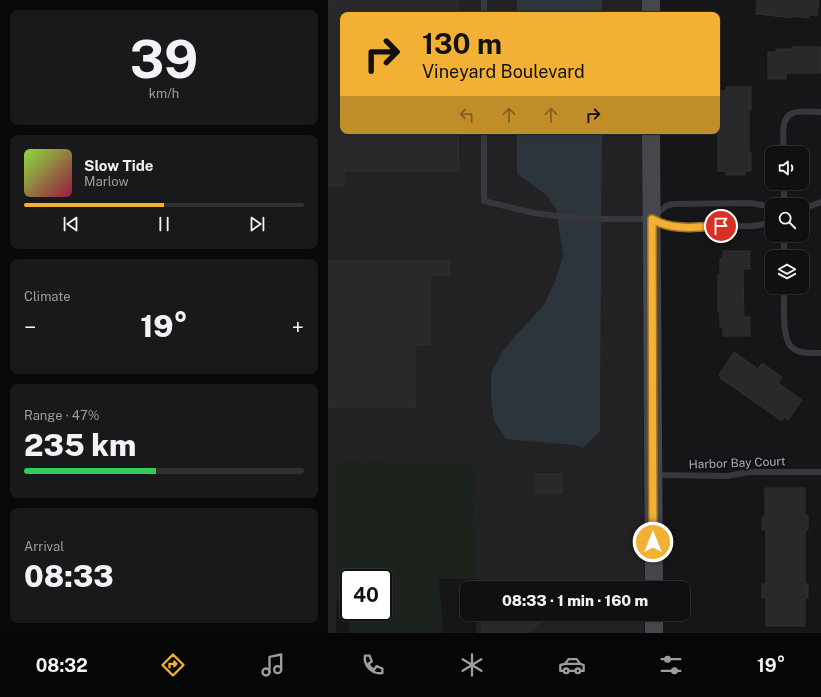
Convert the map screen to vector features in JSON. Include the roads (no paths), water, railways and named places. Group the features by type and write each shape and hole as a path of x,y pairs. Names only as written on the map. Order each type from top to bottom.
{"street":[{"path":"651,0 651,12"},
{"path":"651,134 654,581"},
{"path":"654,621 654,633"}],"lane":[{"path":"484,0 484,12"},
{"path":"784,146 784,121 788,116 793,113 800,112 821,112"},
{"path":"484,134 484,201 534,213 581,219 652,219 661,224 673,227 752,226 765,223"},
{"path":"809,206 821,202"},
{"path":"652,219 660,210 673,204 751,203 765,206"},
{"path":"784,294 785,336 787,341 795,350 807,353 821,353"},
{"name":"Harbor Bay Court","path":"653,475 728,476 748,472 821,472"}]}
